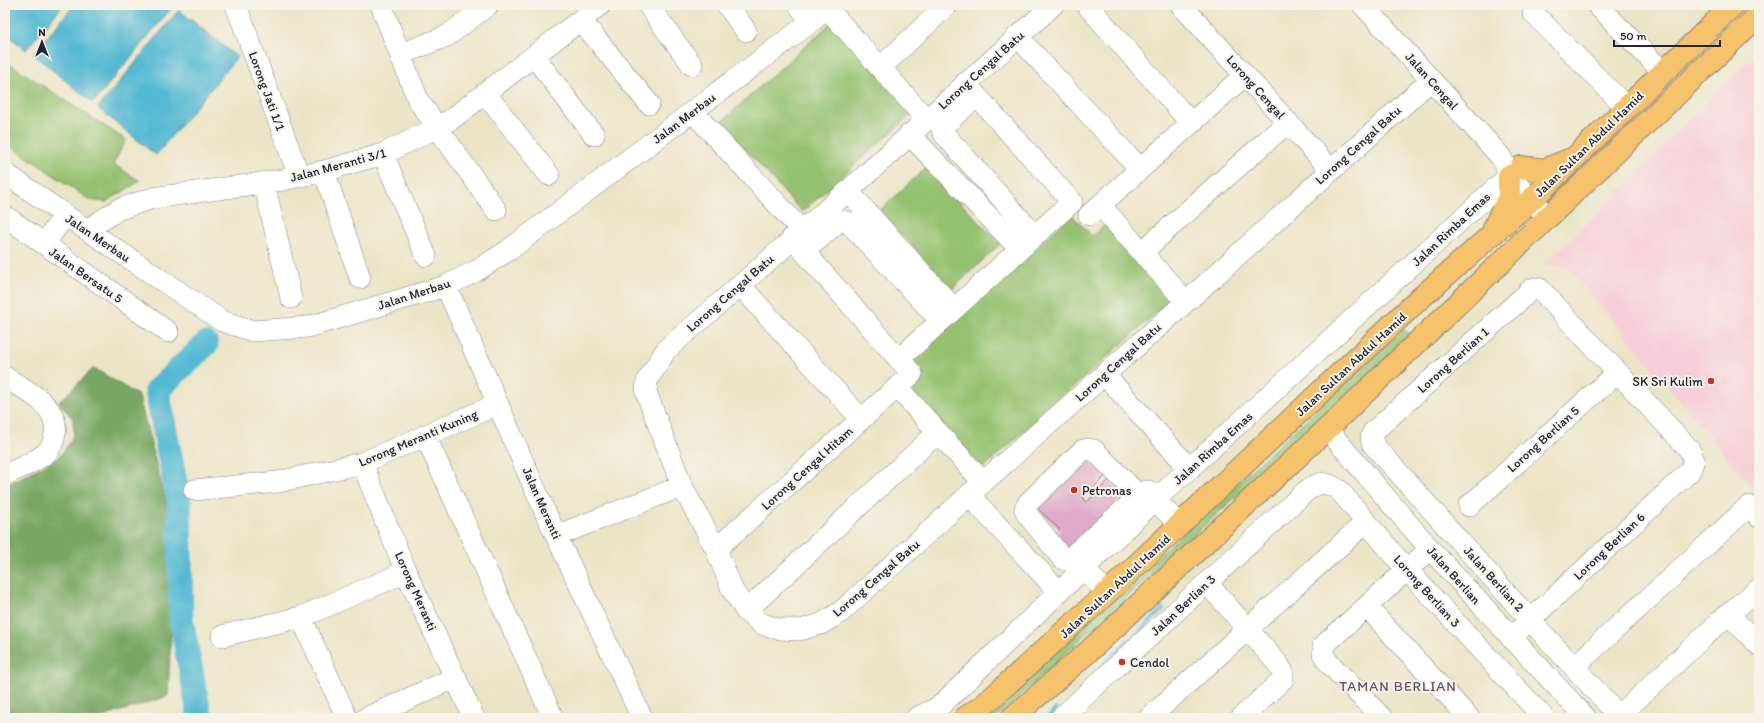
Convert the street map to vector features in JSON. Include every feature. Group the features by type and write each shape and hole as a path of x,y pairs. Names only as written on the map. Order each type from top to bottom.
{"main road":[{"name":"Jalan Sultan Abdul Hamid","path":"965,718 980,712 1416,302 1537,194 1733,5"},
{"name":"Jalan Sultan Abdul Hamid","path":"1013,718 1089,651 1327,429 1759,15"},
{"path":"1490,236 1508,197 1510,167 1544,170 1555,167 1576,157"}],"street":[{"name":"Lorong Jati 1/1","path":"236,5 298,176"},
{"path":"381,5 418,100 496,210"},
{"path":"401,54 447,36 488,5"},
{"name":"Jalan Meranti 3/1","path":"87,230 119,209 154,198 264,184 324,171 383,154 438,127 600,5"},
{"path":"648,5 692,65"},
{"path":"727,5 746,32"},
{"path":"799,5 812,22"},
{"path":"880,68 947,5"},
{"name":"Lorong Cengal Batu","path":"1053,5 1017,36 971,89 926,119 848,190 799,240 740,285 666,350 647,381 646,392 682,486 716,549 732,589 746,611 762,624 779,629 800,630 821,624 841,612 976,488 1186,302 1431,80"},
{"path":"1087,5 1191,123"},
{"name":"Lorong Cengal","path":"1181,5 1331,170"},
{"name":"Jalan Cengal","path":"1363,5 1510,167 1554,212"},
{"path":"1597,5 1663,72"},
{"path":"829,7 880,68 926,119"},
{"name":"Jalan Merbau","path":"5,173 222,321 253,331 308,327 446,286 476,271 509,250 812,22 829,7"},
{"path":"1533,13 1626,108"},
{"path":"581,20 649,104"},
{"path":"1017,36 1140,169"},
{"path":"534,56 594,135"},
{"path":"1186,302 1142,252 1095,210 1245,75"},
{"path":"693,112 899,359 1072,202 971,89 942,130 1027,242"},
{"path":"485,93 549,175"},
{"path":"1142,252 1288,122"},
{"path":"909,134 1027,242"},
{"path":"383,154 426,256"},
{"name":"Jalan Rimba Emas","path":"916,718 939,707 1059,592 1078,563 1147,498 1190,469 1510,167"},
{"path":"324,171 360,278"},
{"path":"264,184 291,298"},
{"path":"848,190 948,315"},
{"path":"44,244 65,215"},
{"name":"Jalan Bersatu 5","path":"5,216 168,332"},
{"path":"799,240 838,222 848,222 948,315"},
{"path":"740,285 861,419"},
{"name":"Jalan Meranti","path":"446,286 556,536 642,718"},
{"name":"Lorong Berlian 1","path":"1371,438 1373,432 1532,289 1540,289 1618,372"},
{"name":"Lorong Cengal Hitam","path":"716,549 912,374 899,359"},
{"name":"Lorong Berlian 6","path":"1511,638 1690,472 1694,460 1689,448 1618,372"},
{"name":"Lorong Berlian 5","path":"1469,506 1618,372"},
{"path":"1104,374 1190,469"},
{"path":"5,377 41,400 52,413 56,430 53,444 45,454 5,476"},
{"path":"897,387 938,432 976,488 1059,592"},
{"name":"Lorong Meranti Kuning","path":"194,490 278,482 362,463 498,404"},
{"name":"Jalan Berlian","path":"1327,429 1430,549 1586,718"},
{"path":"746,611 938,432"},
{"path":"426,435 553,718"},
{"name":"Jalan Berlian 2","path":"1371,438 1372,443 1530,620 1620,717"},
{"path":"1107,593 1078,563 1062,558 1027,514 1025,509 1029,502 1083,450 1088,448 1094,450 1147,498 1180,525"},
{"name":"Lorong Meranti","path":"362,463 406,572 474,718"},
{"name":"Lorong Berlian 3","path":"1305,492 1313,486 1321,483 1331,484 1339,490 1407,570 1544,718"},
{"path":"556,536 682,486"},
{"name":"Jalan Berlian 3","path":"1061,718 1305,492"},
{"path":"1574,667 1749,506 1759,517"},
{"path":"1149,718 1366,522"},
{"path":"1382,718 1328,662 1323,654 1323,646 1368,607 1430,549"},
{"path":"222,636 301,617 406,572"},
{"path":"1207,583 1248,628 1283,672 1283,679 1241,718"},
{"path":"1620,717 1728,614 1759,589"},
{"path":"1368,607 1469,718"},
{"path":"1728,614 1759,645"},
{"path":"301,617 347,718"},
{"path":"366,718 456,677"}],"shaded area":[{"name":"SK Sri Kulim","path":"1759,50 1759,495 1567,266 1545,265"}],"green space":[{"path":"832,22 914,112 802,212 721,122"},
{"path":"5,61 126,140 113,164 140,181 106,202 90,200 5,142"},
{"path":"927,167 1000,244 952,289 879,211"},
{"path":"1072,215 1092,236 1108,222 1175,296 982,469 909,389 924,376 910,361"},
{"path":"1404,329 1410,336 996,718 987,718 985,716"},
{"path":"94,368 139,396 169,515 172,610 168,696 100,718 5,718 5,486 58,458 68,445 74,434 73,419 59,402"}],"water":[{"path":"5,5 63,5 26,50 5,33"},
{"path":"74,5 174,5 93,103 33,54"},
{"path":"179,10 237,57 156,155 98,108"}],"building":[{"path":"1086,456 1106,475 1083,498 1087,502 1109,480 1124,495 1069,551 1054,536 1060,530 1036,507"}],"waterway":[{"path":"200,718 181,619 179,503 157,390 206,344"},
{"path":"1103,665 1163,609"},
{"path":"1047,718 1056,709"}],"place":[{"name":"SK Sri Kulim","path":"1711,381"},
{"name":"Petronas","path":"1074,490"},
{"name":"Cendol","path":"1122,662"}],"district":[{"name":"TAMAN BERLIAN","path":"1398,686"}]}
